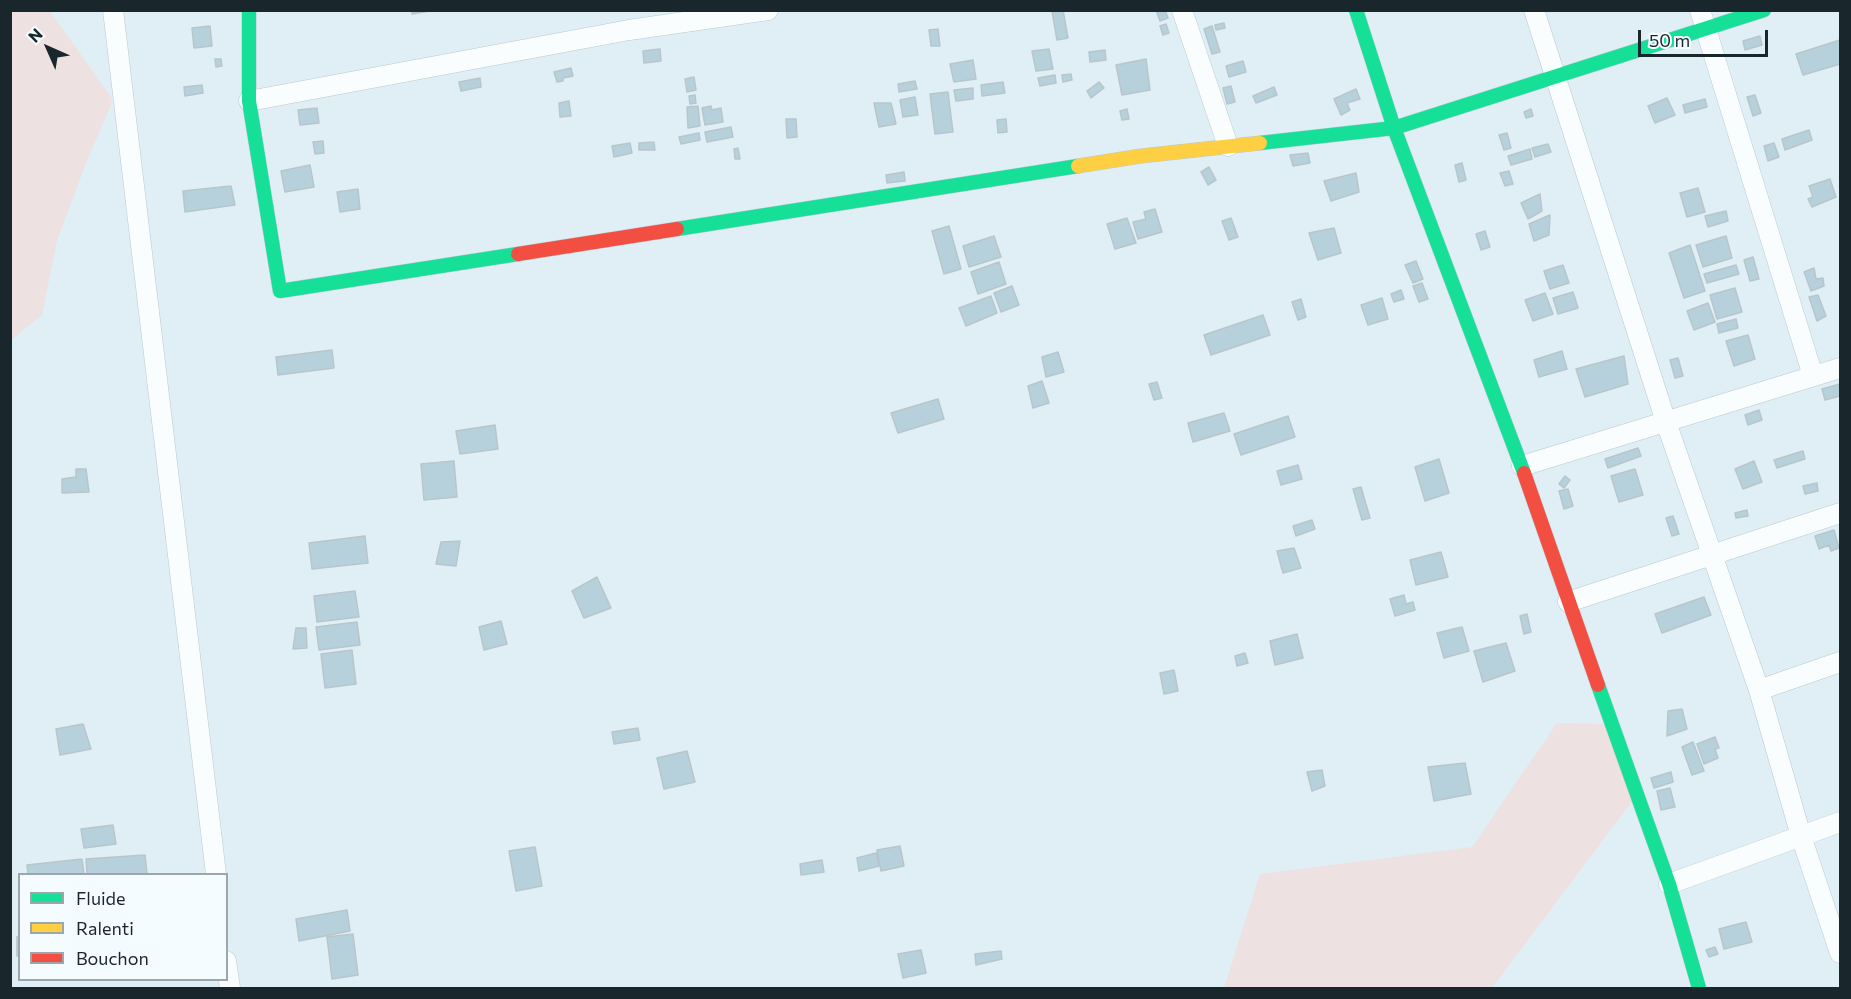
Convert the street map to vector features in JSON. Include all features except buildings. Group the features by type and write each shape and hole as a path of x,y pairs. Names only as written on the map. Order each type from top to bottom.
{"street":[{"path":"113,10 216,873"},
{"path":"249,10 249,101 280,291 1141,156 1394,128 1555,76 1703,20 1764,10"},
{"path":"249,101 629,30 768,10"},
{"path":"1182,10 1228,146"},
{"path":"1356,10 1394,128 1522,466 1669,884 1700,988"},
{"path":"1534,10 1666,422 1759,690 1801,836 1840,953"},
{"path":"1703,20 1813,376"},
{"path":"1522,466 1840,368"},
{"path":"1568,602 1840,513"},
{"path":"1759,690 1840,662"},
{"path":"1669,884 1840,822"}],"shaded area":[{"path":"11,10 50,11 113,100 88,158 57,241 42,315 11,340"},
{"path":"1557,723 1607,724 1633,800 1492,988 1224,988 1260,874 1472,847"}],"traffic: fast":[{"path":"249,10 249,101 280,291 518,254"},
{"path":"1356,10 1394,128 1524,473"},
{"path":"1260,143 1394,128 1764,10"},
{"path":"677,229 1078,166"},
{"path":"1598,685 1669,884 1699,988"}],"traffic: slow":[{"path":"1078,166 1141,156 1260,143"}],"traffic: jam":[{"path":"518,254 677,229"},
{"path":"1524,473 1598,685"}]}
